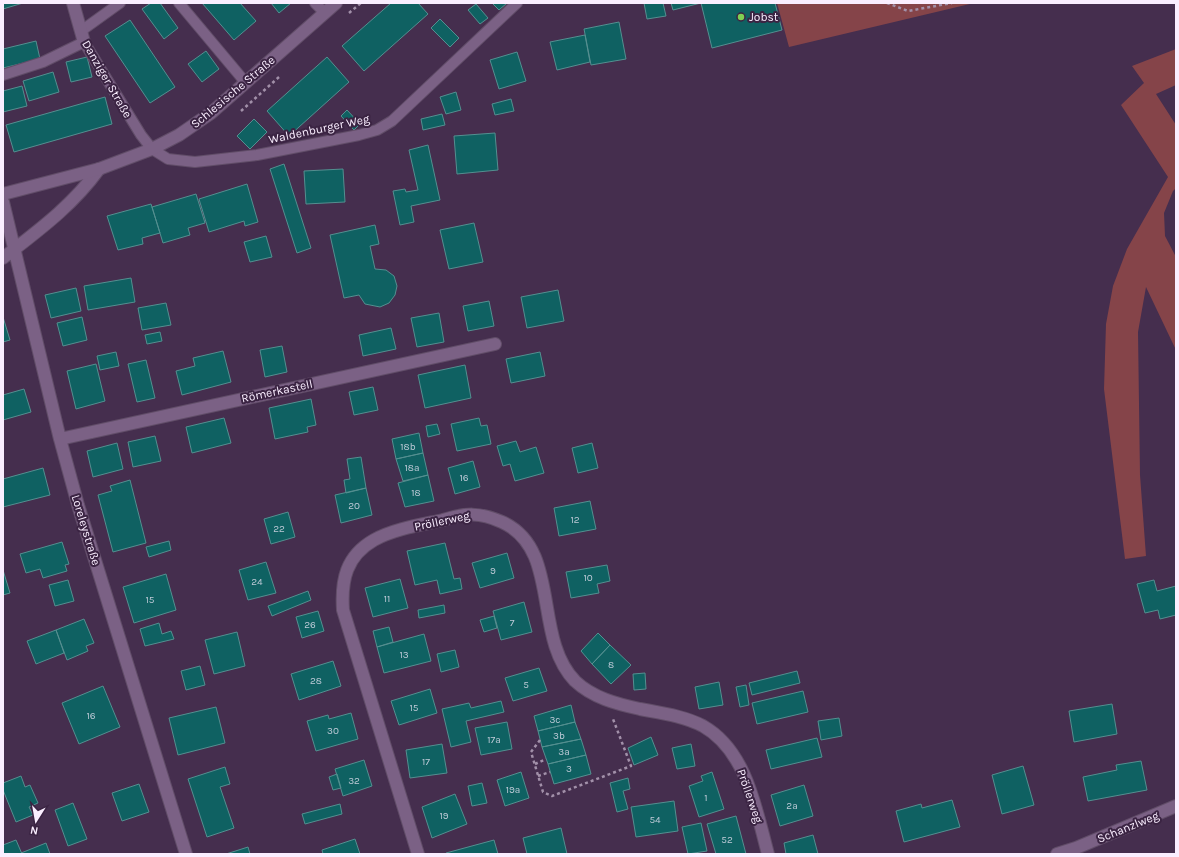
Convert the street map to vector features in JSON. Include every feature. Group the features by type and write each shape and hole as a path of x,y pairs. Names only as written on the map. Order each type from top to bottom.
{"street":[{"name":"Danziger Straße","path":"73,3 82,37"},
{"name":"Schlesische Straße","path":"3,194 99,169 152,149 179,135 205,118 336,3"},
{"path":"3,258 63,211 84,190 99,169"},
{"name":"Loreleystraße","path":"3,202 60,439 80,512 186,854"},
{"name":"Römerkastell","path":"60,439 495,344"},
{"name":"Pröllerweg","path":"418,854 343,610 342,592 344,575 351,560 362,546 381,536 460,515 478,514 506,524 521,534 531,547 538,563 553,643 562,664 576,681 598,696 616,703 678,717 703,727 724,744 740,765 750,788 768,854"},
{"name":"Schanzlweg","path":"1057,854 1176,806"}],"lane":[{"path":"3,75 43,62 82,37 120,3"},
{"path":"179,3 246,83"},
{"path":"315,3 325,13"},
{"name":"Waldenburger Weg","path":"152,149 168,159 195,162 257,155 359,135 377,130 392,121 517,3"},
{"name":"Danziger Straße","path":"82,37 141,135 152,149"}],"path":[{"path":"887,3 908,11 952,3"},
{"path":"540,740 531,752 543,792 552,796 631,766 606,699"},
{"path":"535,764 546,759"},
{"path":"538,776 550,772"}],"shaded area":[{"path":"777,3 974,3 789,47"},
{"path":"1176,49 1176,85 1156,94 1176,125 1176,188 1173,191 1164,213 1165,236 1176,257 1176,350 1146,287 1138,332 1140,475 1146,556 1125,559 1104,389 1106,324 1113,286 1127,249 1168,177 1121,105 1144,83 1132,66"}],"building":[{"path":"3,3 23,3 3,9"},
{"path":"151,3 160,3 178,28 164,39 142,9"},
{"path":"202,3 240,3 256,21 234,40"},
{"path":"271,3 291,3 279,13"},
{"path":"391,3 418,3 428,14 364,71 342,46"},
{"path":"492,3 507,3 499,10"},
{"path":"644,3 663,3 666,16 647,19"},
{"path":"671,3 701,3 673,10"},
{"name":"Jobst","path":"701,3 775,3 782,30 712,48"},
{"path":"476,4 488,18 480,24 468,10"},
{"path":"440,19 459,38 450,47 431,28"},
{"path":"130,20 175,87 150,103 105,36"},
{"path":"619,22 626,59 591,65 584,29"},
{"path":"585,35 590,62 557,70 550,42"},
{"path":"36,41 40,59 3,68 3,49"},
{"path":"206,51 219,69 202,82 188,64"},
{"path":"517,52 526,81 499,89 490,60"},
{"path":"87,57 92,77 71,82 66,62"},
{"path":"327,57 349,82 289,136 267,111"},
{"path":"53,72 59,92 29,101 23,81"},
{"path":"22,86 27,106 3,112 3,91"},
{"path":"456,92 461,110 446,114 440,97"},
{"path":"105,97 112,124 14,152 6,125"},
{"path":"511,99 514,111 495,115 492,104"},
{"path":"347,110 360,124 354,130 341,116"},
{"path":"442,114 445,125 423,130 421,119"},
{"path":"254,119 267,132 250,149 237,136"},
{"path":"495,133 498,170 457,174 454,136"},
{"path":"428,145 440,200 411,206 414,222 400,225 393,191 405,189 406,192 418,190 409,150"},
{"path":"284,164 311,248 297,253 270,169"},
{"path":"343,169 345,202 306,204 304,171"},
{"path":"247,184 258,222 245,226 244,221 209,232 199,199"},
{"path":"196,194 205,223 188,228 190,235 163,243 152,207"},
{"path":"151,204 160,233 142,238 143,244 118,250 107,216"},
{"path":"474,223 483,262 449,269 440,230"},
{"path":"375,225 379,244 370,246 375,269 386,270 394,276 397,286 395,295 389,303 380,307 365,304 359,295 344,298 330,235"},
{"path":"266,236 272,257 250,262 244,242"},
{"path":"131,278 135,302 88,310 84,286"},
{"path":"76,288 81,311 51,318 45,295"},
{"path":"558,290 564,321 527,328 521,297"},
{"path":"489,301 494,326 468,331 463,306"},
{"path":"166,303 171,325 142,330 138,308"},
{"path":"439,313 444,342 417,347 411,318"},
{"path":"3,317 10,340 3,342"},
{"path":"82,317 87,340 63,346 57,323"},
{"path":"391,328 396,349 363,356 359,335"},
{"path":"160,332 162,341 147,344 145,335"},
{"path":"282,346 287,372 265,377 260,350"},
{"path":"223,351 231,382 182,395 176,371 195,366 193,358"},
{"path":"116,352 119,366 100,370 97,356"},
{"path":"540,352 545,376 511,383 506,359"},
{"path":"146,360 155,398 137,402 128,364"},
{"path":"96,364 105,401 76,409 67,371"},
{"path":"465,365 471,398 425,408 418,375"},
{"path":"373,387 378,410 354,415 349,392"},
{"path":"24,389 31,412 3,420 3,395"},
{"path":"311,399 316,425 307,427 308,432 275,439 269,408"},
{"path":"224,418 231,443 192,453 186,427"},
{"path":"479,418 481,426 487,425 491,444 457,451 451,424"},
{"path":"437,424 440,434 428,437 426,426"},
{"path":"419,433 423,453 396,459 392,439"},
{"path":"155,436 161,461 133,467 128,442"},
{"path":"516,441 520,452 536,447 544,473 515,481 510,464 503,466 497,446"},
{"path":"117,443 123,469 93,477 87,451"},
{"path":"592,443 598,468 578,473 572,448"},
{"path":"423,453 428,475 403,481 396,459"},
{"path":"361,457 366,488 346,493 344,480 350,479 347,459"},
{"path":"473,461 480,487 455,494 448,468"},
{"path":"43,468 50,495 3,507 3,479"},
{"path":"428,475 434,501 405,507 398,483"},
{"path":"130,480 146,543 113,552 98,495 112,491 110,486"},
{"path":"366,488 372,515 341,523 335,495"},
{"path":"590,501 596,529 559,536 554,508"},
{"path":"288,512 295,537 271,544 264,519"},
{"path":"169,541 171,550 149,557 146,547"},
{"path":"62,542 69,564 65,565 67,571 43,578 40,569 26,573 20,554"},
{"path":"445,543 454,579 460,578 462,589 440,594 437,580 415,585 407,551"},
{"path":"507,553 514,578 480,588 472,563"},
{"path":"266,562 276,593 248,600 239,570"},
{"path":"607,565 610,581 597,584 599,593 571,598 566,572"},
{"path":"3,570 10,593 3,595"},
{"path":"166,574 176,610 134,623 123,587"},
{"path":"400,579 408,608 373,617 365,588"},
{"path":"68,580 74,601 55,606 49,585"},
{"path":"1154,580 1157,591 1176,586 1176,615 1160,619 1158,610 1145,613 1137,584"},
{"path":"308,591 311,600 272,616 268,606"},
{"path":"524,602 532,632 501,640 493,611"},
{"path":"444,605 445,613 419,618 418,610"},
{"path":"318,611 324,631 302,638 296,617"},
{"path":"494,616 497,628 484,632 480,620"},
{"path":"84,619 94,643 86,646 88,651 67,660 56,630"},
{"path":"159,623 162,634 171,631 174,639 145,646 140,629"},
{"path":"389,627 393,642 377,647 373,631"},
{"path":"56,630 64,653 36,664 27,641"},
{"path":"237,632 245,666 214,674 205,640"},
{"path":"598,633 610,645 592,664 581,651"},
{"path":"424,634 431,661 384,673 377,647"},
{"path":"610,645 631,665 611,684 592,664"},
{"path":"455,650 459,667 441,672 437,654"},
{"path":"333,661 341,686 299,700 291,674"},
{"path":"200,666 205,685 186,690 181,671"},
{"path":"539,668 547,691 513,701 505,678"},
{"path":"797,671 800,683 752,695 749,683"},
{"path":"645,673 646,689 634,690 633,674"},
{"path":"719,682 723,705 699,709 695,687"},
{"path":"746,685 749,705 740,707 736,687"},
{"path":"103,686 120,727 79,744 62,703"},
{"path":"430,689 437,713 399,725 391,701"},
{"path":"803,691 808,712 757,724 752,703"},
{"path":"501,701 504,712 466,721 471,742 451,747 442,709 469,703 471,708"},
{"path":"1112,704 1117,734 1074,742 1069,711"},
{"path":"571,705 575,722 538,731 534,716"},
{"path":"216,707 225,743 178,755 169,718"},
{"path":"351,713 358,739 316,751 307,721 328,715 329,719"},
{"path":"839,718 842,736 821,740 818,721"},
{"path":"507,722 512,749 481,755 475,728"},
{"path":"575,722 581,739 542,747 538,731"},
{"path":"651,737 658,755 634,765 628,748"},
{"path":"817,738 822,757 771,769 766,750"},
{"path":"581,739 586,755 548,764 542,747"},
{"path":"442,744 447,773 410,778 406,750"},
{"path":"691,744 695,766 677,769 672,748"},
{"path":"586,755 591,774 554,784 548,764"},
{"path":"364,760 372,786 343,796 335,769"},
{"path":"1141,761 1147,790 1088,801 1083,777 1117,770 1116,765"},
{"path":"1023,766 1034,805 1002,814 992,775"},
{"path":"225,767 230,784 220,787 234,828 207,837 188,779"},
{"path":"521,772 529,798 505,806 497,780"},
{"path":"712,772 724,809 699,817 689,786 703,781 701,776"},
{"path":"337,774 341,788 333,790 329,777"},
{"path":"21,776 25,787 30,785 38,803 29,807 33,815 16,822 3,790 3,783"},
{"path":"628,778 630,789 623,791 628,809 617,812 610,783"},
{"path":"482,783 487,803 472,806 468,786"},
{"path":"139,784 149,812 122,821 112,793"},
{"path":"804,785 813,816 780,826 771,795"},
{"path":"455,794 467,824 432,838 422,807"},
{"path":"952,800 960,827 904,842 896,811 921,804 922,808"},
{"path":"674,801 678,831 636,837 631,807"},
{"path":"73,803 87,839 68,846 55,810"},
{"path":"340,804 342,814 305,824 302,814"},
{"path":"736,816 746,854 716,854 707,824"},
{"path":"701,823 707,851 688,854 682,827"},
{"path":"561,828 567,854 527,854 523,838"},
{"path":"813,835 818,854 786,854 784,843"},
{"path":"355,839 360,854 323,854 322,850"},
{"path":"16,840 22,854 3,854 3,845"},
{"path":"494,840 498,854 446,854 446,853"},
{"path":"46,843 50,854 21,853"},
{"path":"248,847 250,854 226,854"}],"place":[{"name":"Jobst","path":"741,17"}]}
